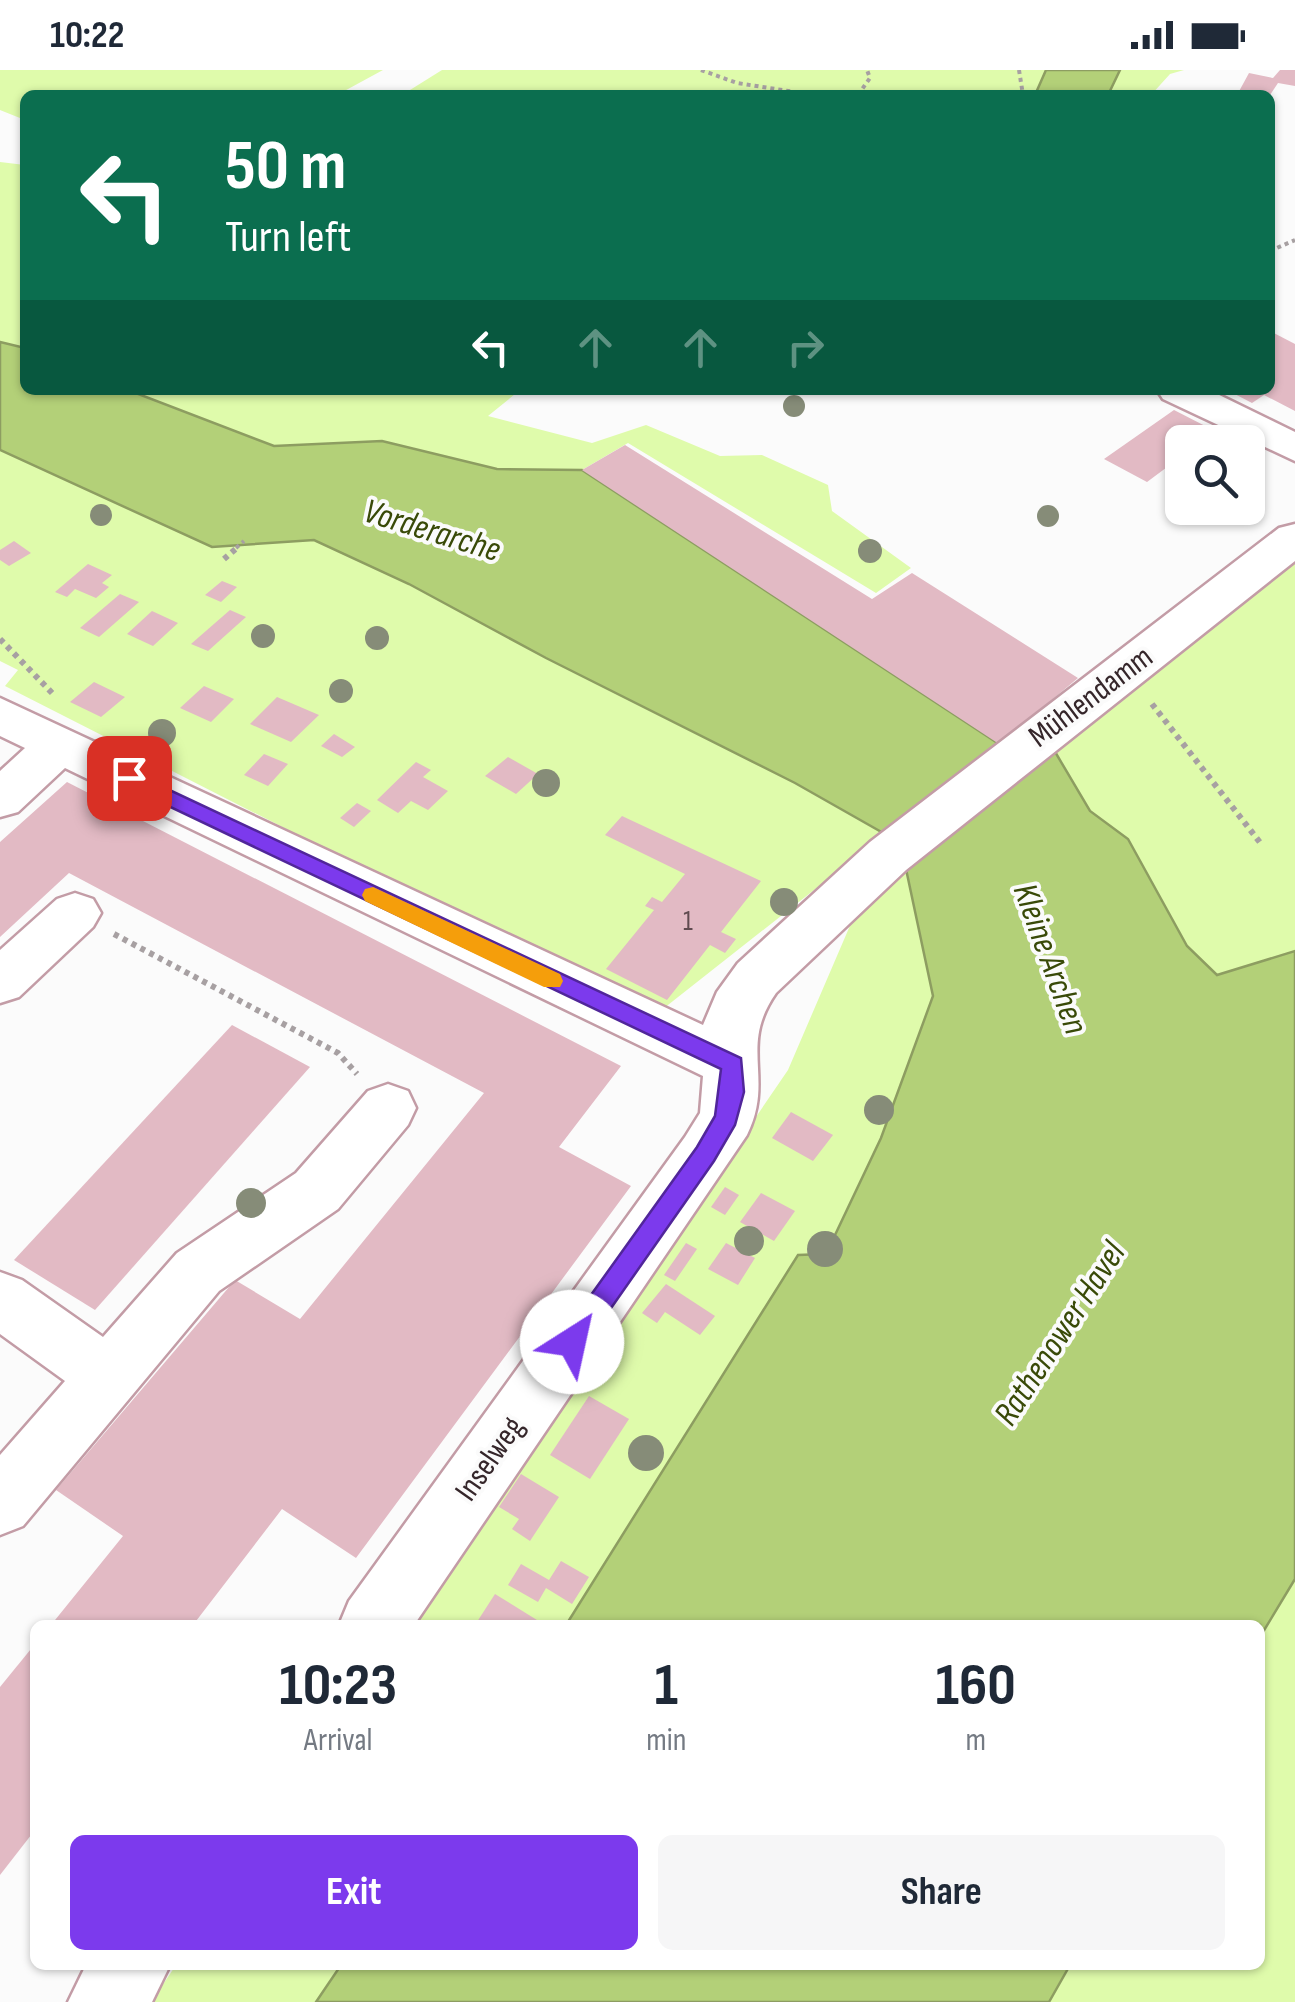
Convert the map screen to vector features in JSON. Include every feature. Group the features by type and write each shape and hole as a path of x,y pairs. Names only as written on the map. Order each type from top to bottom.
{"street":[{"path":"1187,395 1295,448"},
{"name":"Mühlendamm","path":"888,856 1295,538"},
{"path":"0,715 732,1064"},
{"path":"0,799 60,745"},
{"name":"Inselweg","path":"377,1620 706,1154 726,1118 732,1092 728,1034 736,1007 757,978 888,856"},
{"path":"0,982 75,913"},
{"path":"0,1504 198,1272 317,1191 388,1108"},
{"path":"0,1298 106,1376"},
{"path":"106,2002 128,1970"}],"path":[{"path":"701,70 737,84 779,90"},
{"path":"224,559 244,541"},
{"path":"1126,672 1262,845"},
{"path":"75,913 338,1053 388,1108"}],"shaded area":[{"path":"0,70 383,70 346,90 20,90 20,118 0,110"},
{"path":"442,70 1046,70 1037,90 410,90"},
{"path":"1120,70 1184,70 1170,74 1156,90 1110,90"},
{"path":"0,162 20,164 20,347 0,342"},
{"path":"141,395 514,395 488,416 592,443 646,425 720,456 762,455 828,485 832,511 911,568 876,593 628,443 582,470 497,469 382,441 274,446"},
{"path":"0,450 212,547 314,540 409,584 795,783 885,834 654,1016 5,686 18,670 0,661"},
{"path":"1295,560 1295,951 1217,975 1187,946 1128,839 1090,811 1054,750"},
{"path":"906,869 933,996 881,1138 826,1254 798,1256 569,1620 412,1620 788,1070 852,921"},
{"path":"1295,1579 1295,2002 1049,2002 1067,1970 1265,1970 1265,1629"},
{"path":"173,1970 337,1970 316,2002 151,2002"}],"water":[{"path":"1046,70 1120,70 1110,90 1037,90"},
{"name":"Vorderarche","path":"0,342 20,347 20,395 141,395 274,446 382,441 497,469 582,470 999,744 885,834 795,783 409,584 314,540 212,547 0,450"},
{"path":"1054,750 1090,811 1128,839 1187,946 1217,975 1295,951 1295,1579 1265,1629 1265,1620 569,1620 798,1255 826,1254 881,1138 933,996 906,869"},
{"path":"338,1970 1067,1970 1049,2002 316,2002"}],"building":[{"path":"1280,70 1295,70 1295,86 1278,83 1273,90 1240,90 1249,73 1273,78"},
{"path":"1275,334 1295,344 1295,411 1264,395 1275,395"},
{"path":"1237,395 1264,395 1252,403"},
{"path":"1174,410 1203,425 1165,425 1165,469 1147,482 1104,459"},
{"path":"625,445 872,599 912,573 1078,678 999,744 582,470"},
{"path":"14,541 31,553 9,566 0,560 0,550"},
{"path":"88,564 112,575 102,583 109,587 96,598 75,589 67,597 55,592"},
{"path":"222,581 237,587 221,602 205,595"},
{"path":"120,594 139,602 99,637 80,628"},
{"path":"230,610 246,617 208,651 191,644"},
{"path":"152,611 178,623 153,646 127,634"},
{"path":"94,682 125,697 101,717 70,702"},
{"path":"204,686 234,699 211,722 180,708"},
{"path":"277,697 319,715 291,742 250,724"},
{"path":"334,734 355,747 342,757 321,746"},
{"path":"264,754 288,764 268,786 244,775"},
{"path":"508,757 538,774 516,794 485,776"},
{"path":"416,762 431,770 423,777 448,791 428,810 411,801 398,813 377,800"},
{"path":"67,782 621,1066 559,1147 631,1186 356,1558 282,1509 197,1620 55,1620 123,1536 56,1490 235,1280 300,1319 484,1093 69,873 0,937 0,842"},
{"path":"357,803 371,811 354,827 340,818"},
{"path":"622,816 761,881 721,932 736,939 725,953 710,945 667,1000 606,969 654,910 645,906 652,897 662,902 685,874 605,835"},
{"path":"232,1025 310,1067 95,1310 14,1260"},
{"path":"791,1112 833,1135 813,1161 772,1138"},
{"path":"725,1187 739,1195 725,1215 711,1207"},
{"path":"761,1193 795,1211 774,1241 740,1222"},
{"path":"686,1243 697,1249 675,1281 664,1275"},
{"path":"726,1243 755,1258 738,1285 708,1269"},
{"path":"666,1284 715,1316 700,1335 665,1312 657,1323 642,1313"},
{"path":"589,1396 629,1419 590,1479 550,1455"},
{"path":"521,1474 559,1497 530,1541 512,1529 519,1519 499,1507"},
{"path":"561,1561 589,1577 572,1604 546,1588 538,1602 508,1585 521,1564 549,1580"},
{"path":"495,1594 537,1620 478,1620"},
{"path":"30,1650 30,1836 0,1875 0,1687"}],"slow traffic":[{"path":"373,895 552,981"}],"route":[{"path":"129,778 732,1064 732,1092 726,1118 706,1154 572,1342"}],"water label":[{"name":"Kleine Archen","path":"1050,959"},
{"name":"Rathenower Havel","path":"1060,1334"}]}
